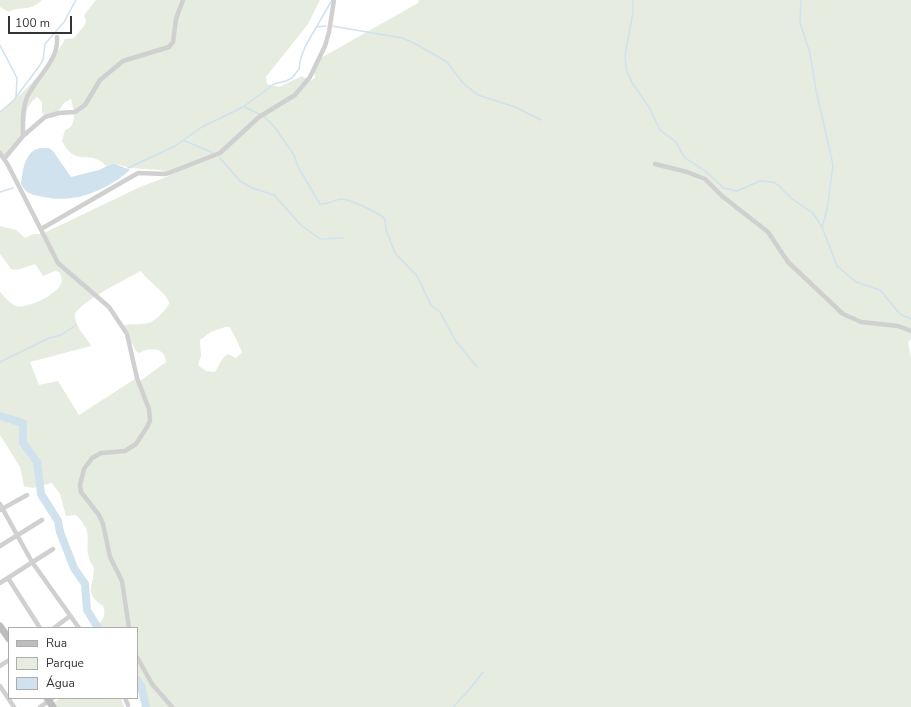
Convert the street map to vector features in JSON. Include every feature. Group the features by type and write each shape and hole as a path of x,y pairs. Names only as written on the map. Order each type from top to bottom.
{"street":[{"path":"4,158 23,136 45,118 59,113 76,112 85,105 100,80 123,61 169,47 173,42 176,18 183,0"},
{"path":"41,229 138,173 166,174 218,154 259,117 295,95 310,77 325,46 329,32 334,0"},
{"path":"23,136 23,120 26,101 35,82 53,59 58,45 57,37"},
{"path":"0,153 4,158 58,263 110,307 127,334 137,378 149,409 150,421 136,444 125,451 101,453 92,458 84,469 80,485 81,492 99,515 110,557 122,581 130,627"},
{"path":"655,164 687,172 705,179 722,196 768,232 788,262 822,292 843,314 862,322 898,326 911,330"},
{"path":"27,495 1,507 32,562 78,627"},
{"path":"0,546 42,520"},
{"path":"0,583 53,550"},
{"path":"8,578 39,627"},
{"path":"55,627 70,616"},
{"path":"0,626 8,638"},
{"path":"138,659 152,684 172,707"},
{"path":"0,686 8,698"},
{"path":"125,699 128,705"},
{"path":"40,707 50,701"}],"green space":[{"path":"0,0 42,0 28,8 17,9 9,12 0,7"},
{"path":"96,0 320,0 308,24 266,77 267,84 279,87 302,76 310,81 315,78 314,72 321,58 418,3 419,0 911,0 911,339 908,342 911,358 911,707 148,707 138,682 138,627 100,627 98,625 102,621 104,612 103,606 93,597 91,590 94,569 89,559 88,536 85,527 76,515 66,516 60,494 52,483 33,488 24,486 20,467 0,435 0,292 17,306 28,305 42,300 54,292 62,281 59,272 55,271 43,276 35,264 17,270 11,269 0,254 0,226 16,230 25,238 34,234 42,234 140,187 169,176 168,173 160,170 130,168 113,163 106,166 95,158 73,154 67,149 62,141 65,130 72,125 74,117 71,99 64,103 57,113 45,115 42,113 42,102 37,97 27,110 25,127 19,139 3,157 0,154 0,112 21,94 51,63 65,39 74,38 84,26 86,21 84,15","holes":["141,271 166,296 169,304 161,314 146,324 130,324 123,326 136,351 139,353 152,349 160,351 163,353 166,362 140,381 138,377 79,415 58,381 39,385 30,362 91,346 77,325 75,316 77,311 93,298","225,327 230,327 242,352 236,358 228,354 223,358 215,372 206,371 198,365 201,356 200,340 211,332"]},
{"path":"59,699 121,699 124,707 55,707 53,703"}],"water":[{"path":"40,148 49,148 53,151 71,177 99,170 113,163 130,170 111,184 90,194 67,199 36,196 30,194 21,184 27,157 35,150"}],"waterway":[{"path":"0,112 14,100 40,65 43,60 45,44 64,22 76,0"},
{"path":"128,168 175,146 202,127 243,107 274,84 292,78 299,69 301,57 306,45 332,0"},
{"path":"633,0 633,12 625,56 626,69 631,81 649,107 660,130 676,142 684,157 705,171 724,188 737,191 760,181 773,182 778,185 792,199 813,213 822,227 837,266 856,282 880,290 900,314 911,319"},
{"path":"801,0 800,23 810,53 816,90 833,165 827,210 822,227"},
{"path":"316,27 326,26"},
{"path":"332,26 402,38 414,43 447,62 463,83 478,95 515,107 541,120"},
{"path":"0,45 17,78 16,97"},
{"path":"245,107 259,114"},
{"path":"265,117 276,129 294,155 298,167 320,204 326,204 341,199 351,201 377,213 385,219 386,230 395,253 417,276 431,305 440,312 455,340 477,367"},
{"path":"183,140 213,153"},
{"path":"219,157 240,181 252,188 274,195 301,225 320,239 343,238"},
{"path":"0,192 13,188"},
{"path":"0,362 49,338 61,335 76,325"},
{"path":"0,416 23,423 23,443 37,462 41,494 58,521 60,532 74,568 85,584 87,610 97,627"},
{"path":"453,707 483,672"},
{"path":"138,682 141,686 146,707"}]}
